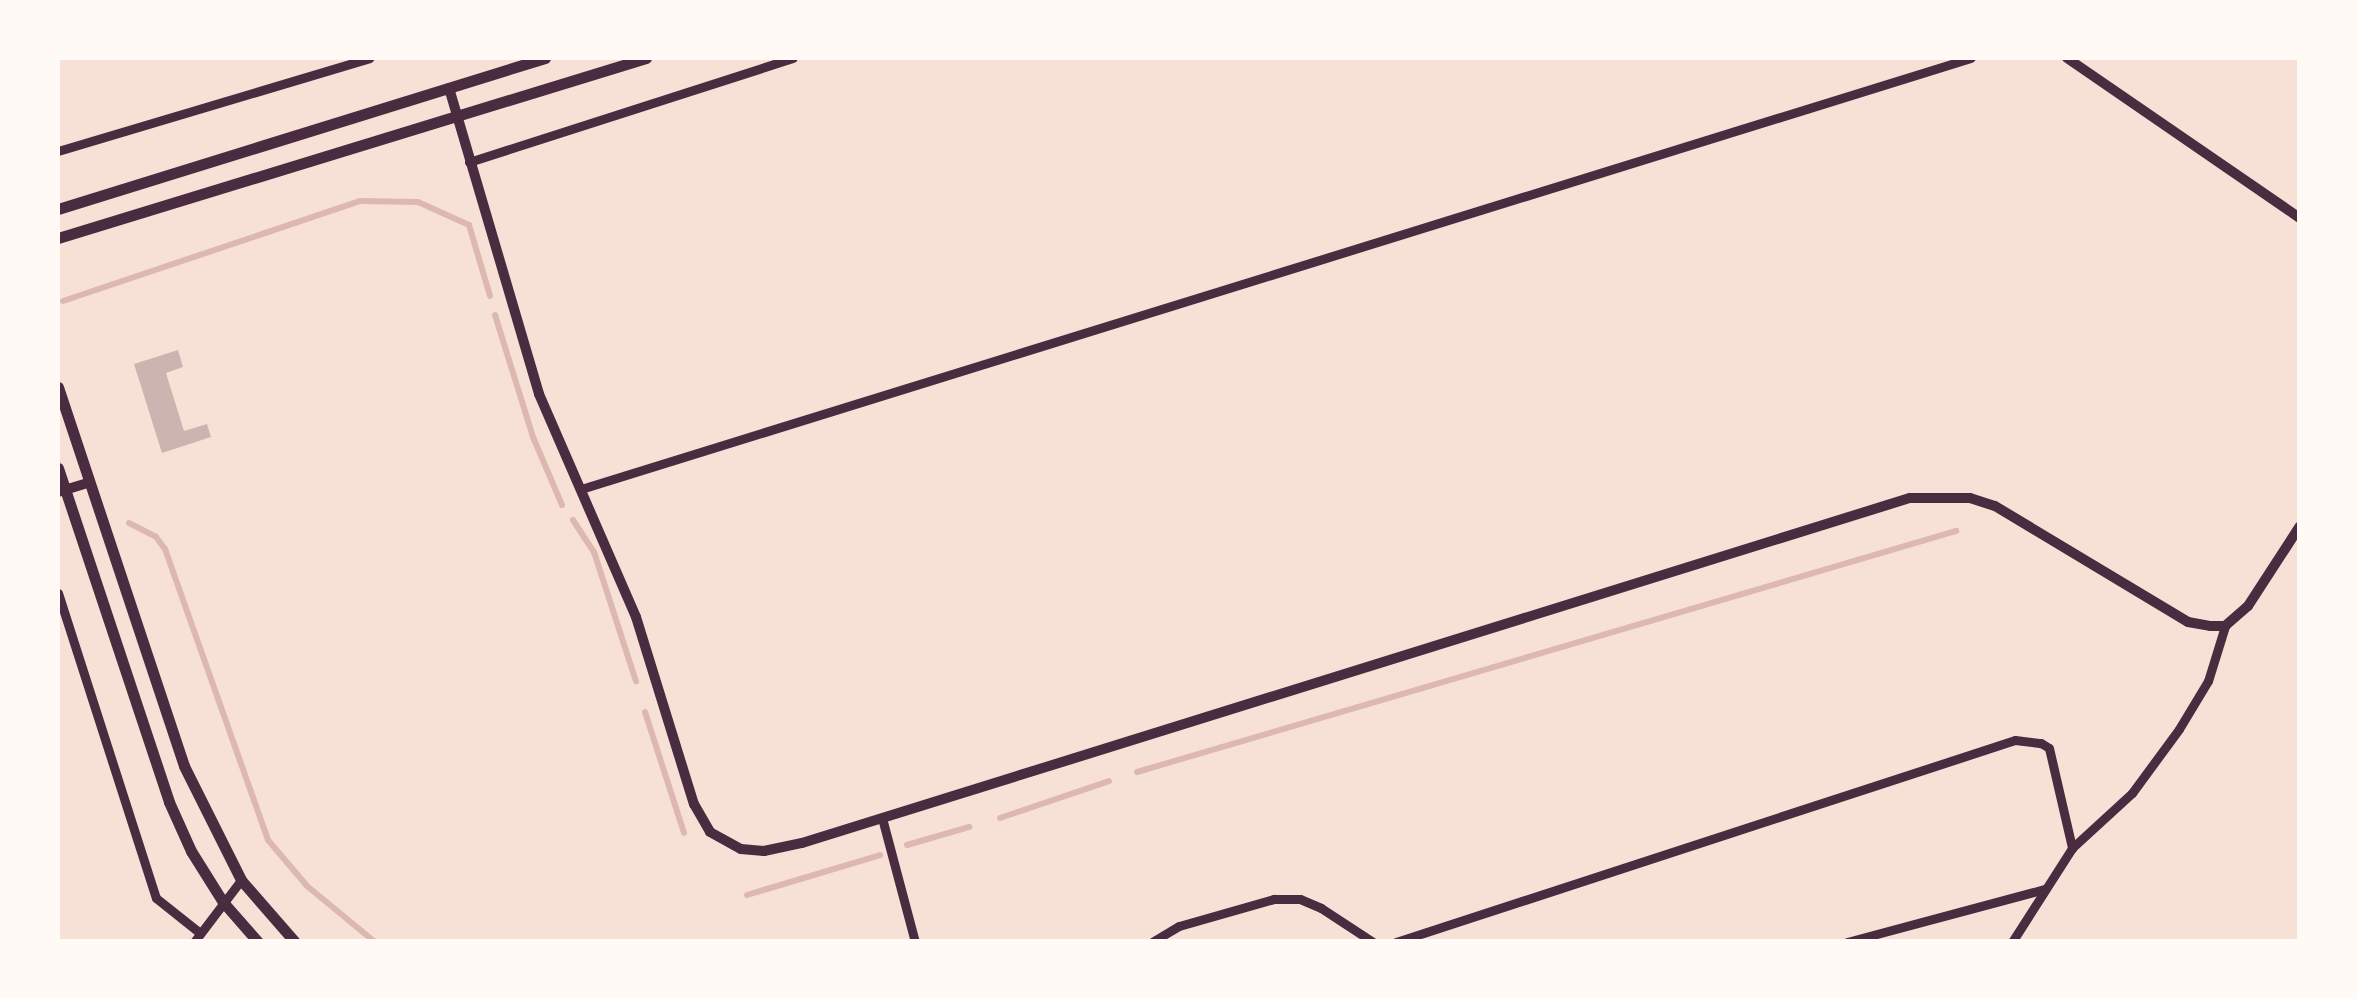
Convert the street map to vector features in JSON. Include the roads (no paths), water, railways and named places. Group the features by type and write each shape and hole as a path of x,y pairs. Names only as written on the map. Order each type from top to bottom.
{"main road":[{"path":"58,209 546,58"},
{"path":"58,238 646,58"},
{"path":"58,387 184,766 241,880 294,942"},
{"path":"58,468 61,491 169,802 192,852 223,902 258,942"}],"street":[{"path":"58,151 369,58"},
{"path":"469,162 793,58"},
{"path":"581,489 1971,58"},
{"path":"2067,58 2300,218"},
{"path":"449,88 539,394 636,618 694,804 710,832 741,849 764,851 882,818 1910,498 1946,496 1995,506 2188,622 2226,626"},
{"path":"61,491 87,482"},
{"path":"2012,942 2072,848 2147,776 2208,681 2226,626 2248,606 2300,526"},
{"path":"58,593 156,898 197,937 241,880"},
{"path":"1396,942 2015,740 2041,742 2054,758 2072,848"},
{"path":"882,818 915,942"},
{"path":"1847,942 2045,889"},
{"path":"1152,942 1179,926 1274,899 1300,899 1321,908 1373,942"}],"waterway":[{"path":"63,301 360,201 418,202 469,225 490,296"},
{"path":"495,315 533,437 562,505"},
{"path":"573,520 594,552 636,681"},
{"path":"129,523 156,537 165,549 268,840 307,886 375,942"},
{"path":"1137,772 1956,531"},
{"path":"645,712 684,833"},
{"path":"1000,818 1109,781"},
{"path":"907,845 969,827"},
{"path":"747,895 880,855"}]}
